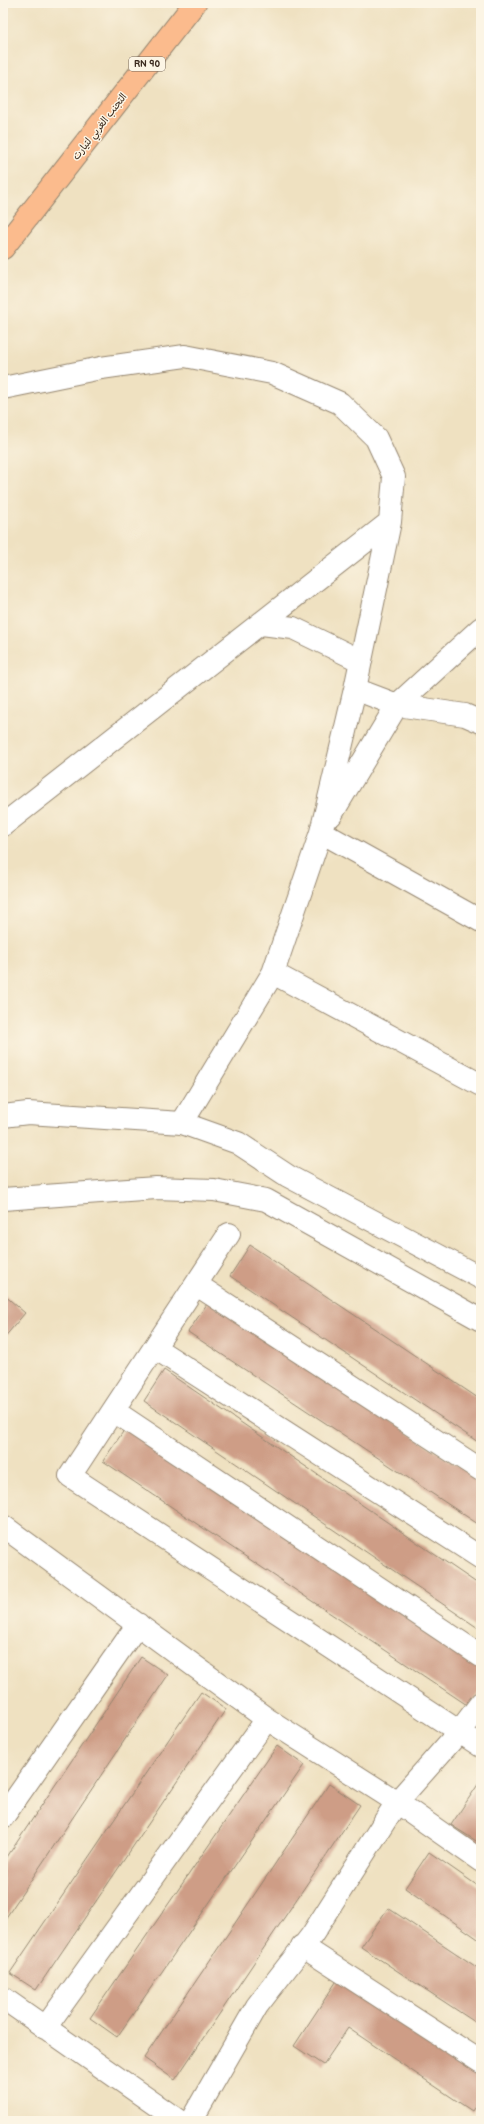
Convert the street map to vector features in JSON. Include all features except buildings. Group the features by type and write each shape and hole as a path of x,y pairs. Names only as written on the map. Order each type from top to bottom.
{"highway":[{"name":"التجنب الغربي لتيارت","path":"3,248 195,3"}],"street":[{"path":"3,388 101,368 185,356 272,373 340,403 376,438 394,477 390,522 356,689 321,832 273,973 182,1123"},
{"path":"3,825 262,624 390,522"},
{"path":"262,624 293,628 361,661"},
{"path":"321,832 398,704 481,628"},
{"path":"356,689 398,704 465,716 481,722"},
{"path":"321,832 481,920"},
{"path":"273,973 481,1086"},
{"path":"3,1116 28,1113 182,1123 238,1143 288,1176 481,1278"},
{"path":"3,1199 156,1188 214,1190 266,1200 481,1320"},
{"path":"229,1234 70,1476 481,1746"},
{"path":"196,1285 481,1470"},
{"path":"155,1348 481,1558"},
{"path":"114,1410 481,1656"},
{"path":"3,1526 267,1719 397,1802 481,1861"},
{"path":"3,1817 138,1624"},
{"path":"191,2121 257,2006 302,1946 312,1936 397,1802 460,1732 481,1703"},
{"path":"45,2028 267,1719"},
{"path":"302,1946 481,2062"},
{"path":"3,1998 179,2121"}]}
